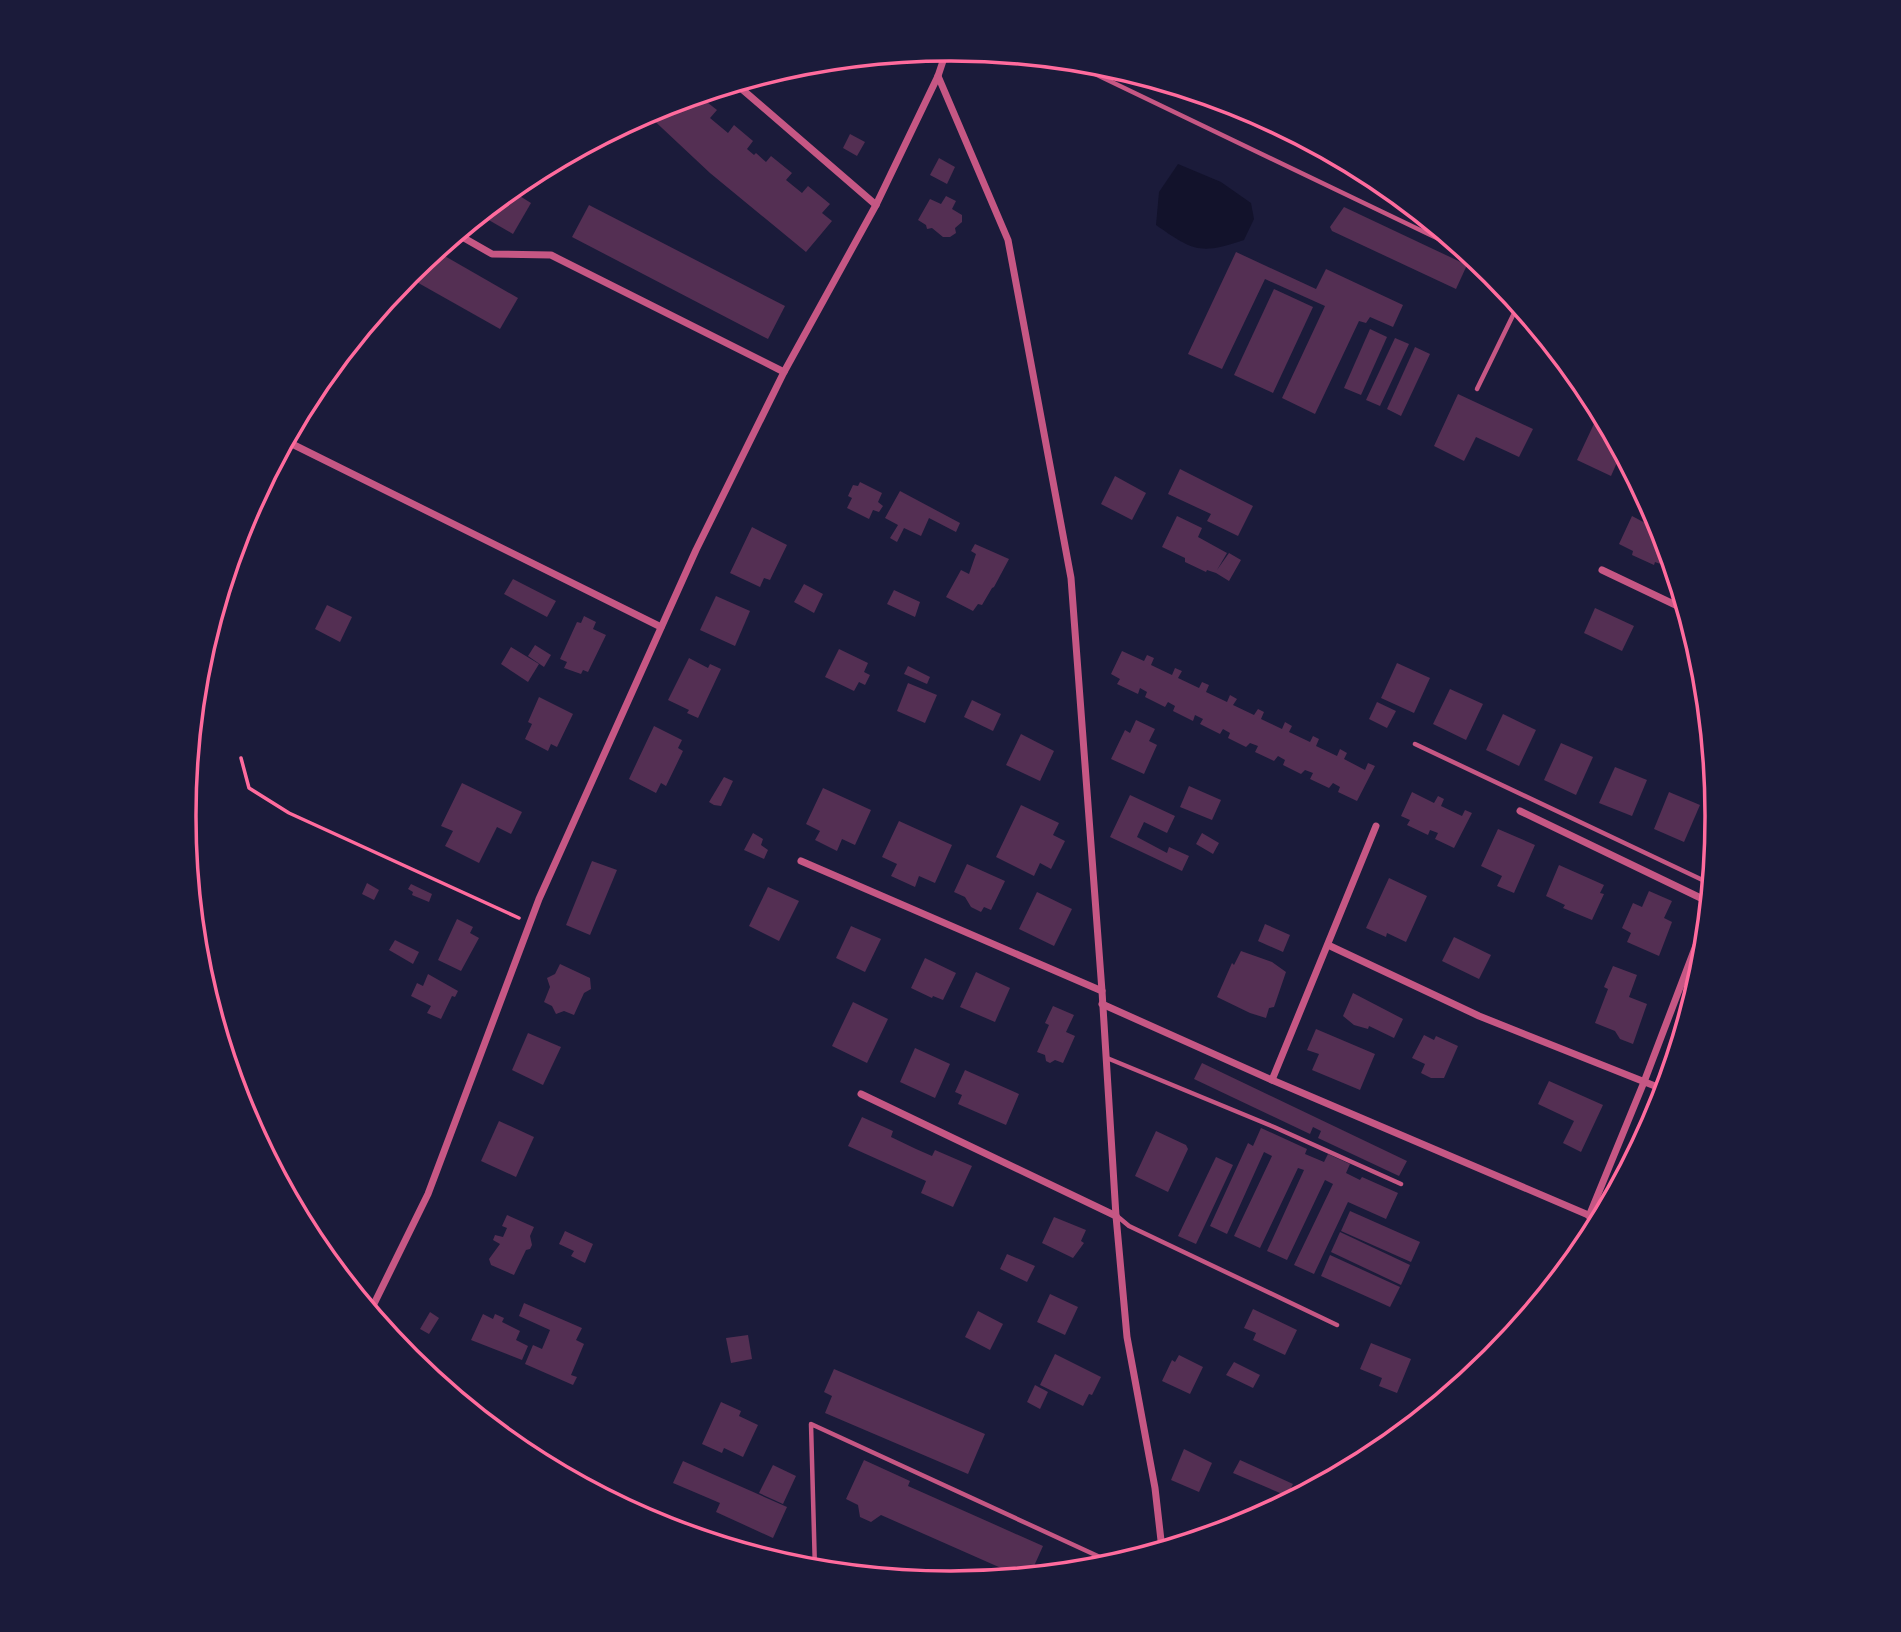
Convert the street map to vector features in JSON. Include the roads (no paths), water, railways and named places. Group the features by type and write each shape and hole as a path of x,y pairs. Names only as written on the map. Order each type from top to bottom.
{"street":[{"path":"374,1303 428,1194 530,923 696,550 784,372 876,205 943,61"},
{"path":"938,76 1008,240 1068,564 1127,1336 1161,1541"},
{"path":"744,90 876,205"},
{"path":"465,239 492,254 551,255 784,372"},
{"path":"294,445 661,627"},
{"path":"1602,570 1675,605"},
{"path":"1520,811 1701,898"},
{"path":"1272,1080 1376,826"},
{"path":"801,861 1102,990"},
{"path":"1328,945 1479,1016 1655,1086"},
{"path":"1102,1004 1589,1216 1692,955"},
{"path":"861,1094 1116,1216"}],"lane":[{"path":"1100,77 1433,236"},
{"path":"1478,389 1514,314"},
{"path":"1415,744 1703,880"},
{"path":"1106,1058 1274,1127 1401,1184"},
{"path":"1116,1216 1129,1226 1337,1325"},
{"path":"815,1558 811,1424 1098,1556"}]}
